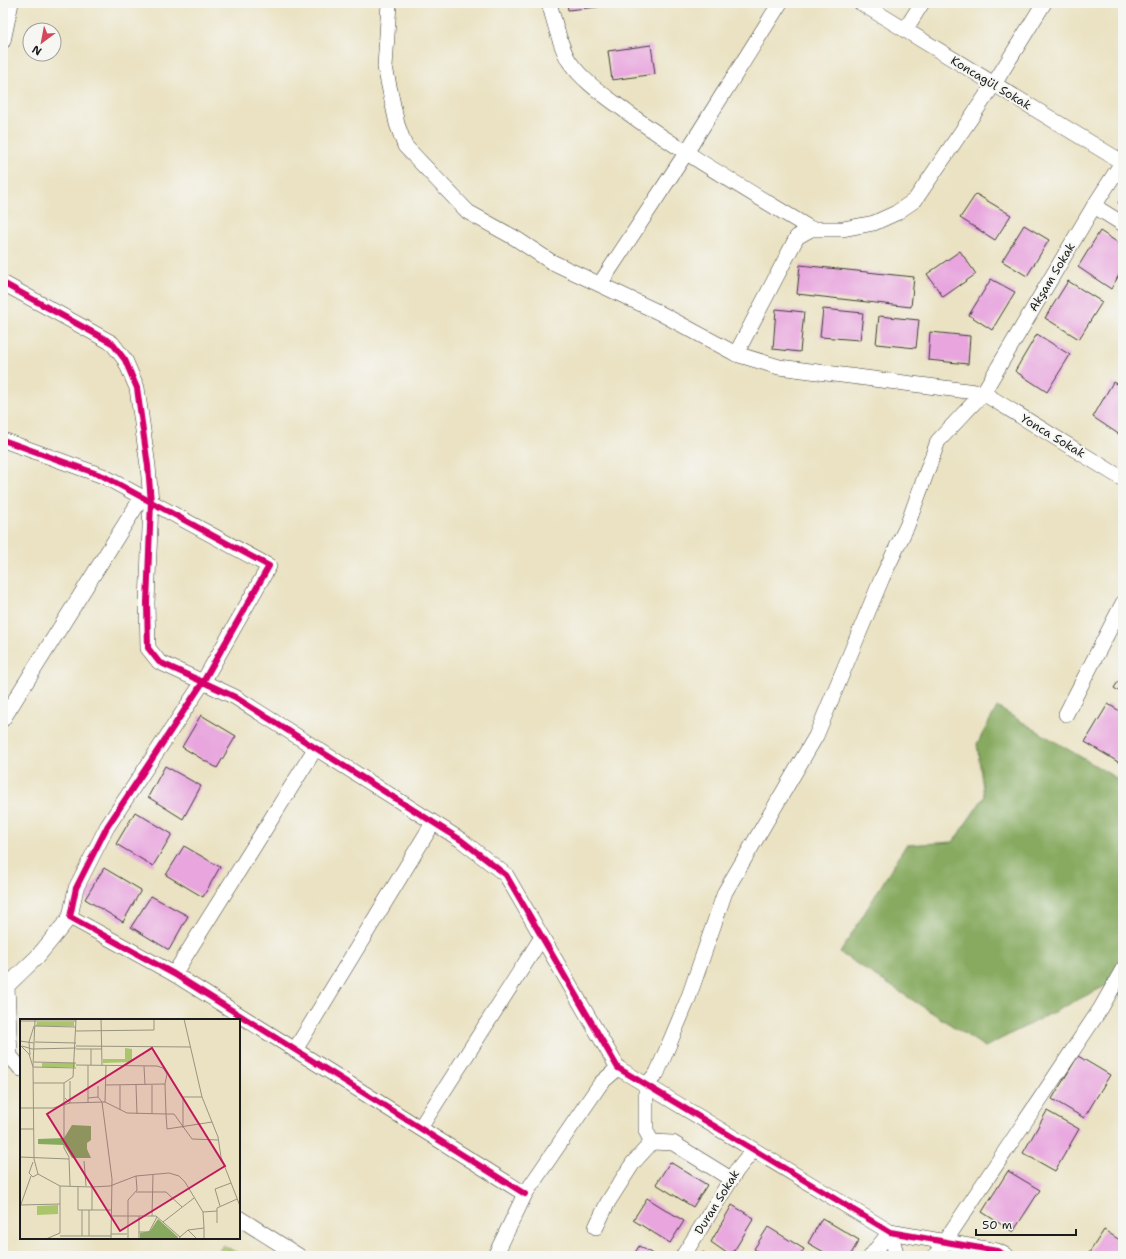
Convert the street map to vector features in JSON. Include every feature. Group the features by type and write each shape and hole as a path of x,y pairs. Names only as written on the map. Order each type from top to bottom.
{"street":[{"path":"3,41 11,3"},
{"path":"390,3 385,66 397,124 405,146 468,212 515,238 550,261 658,312 736,354 779,367 982,393"},
{"path":"549,3 557,31 568,60 587,83 686,153 811,229 843,229 874,223 896,213 915,200 994,84 1044,3"},
{"path":"600,284 686,153 780,3"},
{"name":"Koncagül Sokak","path":"861,3 1122,162"},
{"path":"905,30 922,3"},
{"name":"Akşam Sokak","path":"646,1085 657,1073 688,999 725,892 816,736 882,578 907,526 938,441 982,393 1122,162"},
{"path":"1094,206 1123,224"},
{"path":"736,354 795,242 798,237 811,229"},
{"path":"3,283 112,343 125,360 137,388 148,466 146,500 148,648 159,662 235,697 461,840 506,875 618,1068 890,1232 997,1251 1007,1256"},
{"name":"Yonca Sokak","path":"982,393 1123,478"},
{"path":"3,440 103,476 269,566 203,682 107,827 76,888 70,917 38,956 7,986 10,1056 20,1068"},
{"path":"3,719 146,500"},
{"path":"1066,714 1123,603"},
{"path":"174,974 315,749"},
{"path":"295,1050 433,823"},
{"path":"70,917 174,974 228,1015"},
{"path":"420,1128 542,937"},
{"path":"935,1256 1101,1008 1123,969"},
{"path":"240,1021 295,1050 525,1194"},
{"path":"495,1256 525,1194 601,1083 618,1068"},
{"path":"646,1085 646,1131 652,1142"},
{"path":"652,1142 673,1143 731,1179"},
{"path":"596,1227 608,1202 633,1163 652,1142"},
{"name":"Duran Sokak","path":"683,1256 731,1179 753,1150"},
{"path":"240,1219 299,1256"},
{"path":"871,1256 890,1232"},
{"path":"890,1232 897,1256"}],"green space":[{"path":"997,707 1123,782 1123,997 1105,986 985,1047 840,953 906,845 953,842 984,797 977,744"},
{"path":"223,1245 242,1256 216,1256"}],"building":[{"path":"567,3 598,3 598,7 568,10"},
{"path":"651,45 655,74 612,80 608,51"},
{"path":"976,194 1011,215 995,240 960,218"},
{"path":"1123,194 1123,207 1118,203"},
{"path":"1024,225 1049,240 1027,276 1002,261"},
{"path":"1100,231 1123,246 1123,268 1111,289 1078,267"},
{"path":"960,251 976,274 943,297 927,274"},
{"path":"800,265 914,277 911,307 797,294"},
{"path":"991,279 1015,292 992,330 969,315"},
{"path":"1068,281 1102,302 1079,339 1045,318"},
{"path":"776,309 804,312 800,352 773,349"},
{"path":"823,309 863,313 860,340 820,337"},
{"path":"879,316 919,320 916,348 876,344"},
{"path":"930,332 970,336 968,364 928,360"},
{"path":"1037,334 1070,355 1047,392 1015,371"},
{"path":"1113,382 1123,388 1123,437 1093,417"},
{"path":"1123,674 1123,694 1114,688"},
{"path":"1108,704 1123,713 1123,765 1085,742"},
{"path":"201,715 236,736 217,768 182,747"},
{"path":"165,766 201,786 183,819 148,797"},
{"path":"135,812 172,834 153,866 116,844"},
{"path":"184,846 220,867 203,897 166,875"},
{"path":"104,868 141,890 123,922 85,899"},
{"path":"151,896 188,916 169,950 131,927"},
{"path":"1078,1056 1110,1075 1084,1118 1052,1099"},
{"path":"1047,1111 1079,1129 1055,1171 1023,1153"},
{"path":"670,1162 707,1185 693,1207 656,1184"},
{"path":"1008,1171 1040,1190 1013,1232 982,1212"},
{"path":"647,1198 684,1221 670,1243 633,1220"},
{"path":"732,1205 754,1218 731,1256 711,1242"},
{"path":"822,1218 859,1240 850,1256 831,1256 808,1243"},
{"path":"768,1227 804,1249 800,1256 766,1256 754,1249"},
{"path":"1104,1230 1123,1242 1123,1256 1087,1256"},
{"path":"639,1246 656,1256 633,1256"},
{"path":"703,1252 709,1256 700,1256"}],"cycle path":[{"path":"3,283 112,343 125,360 137,388 148,466 151,502 147,603 148,648 159,662 203,682 107,827 76,888 70,917 174,974 525,1194"},
{"path":"3,440 103,476 269,566 203,682 235,697 461,840 506,875 618,1068 890,1232 997,1251 1007,1256"}]}
